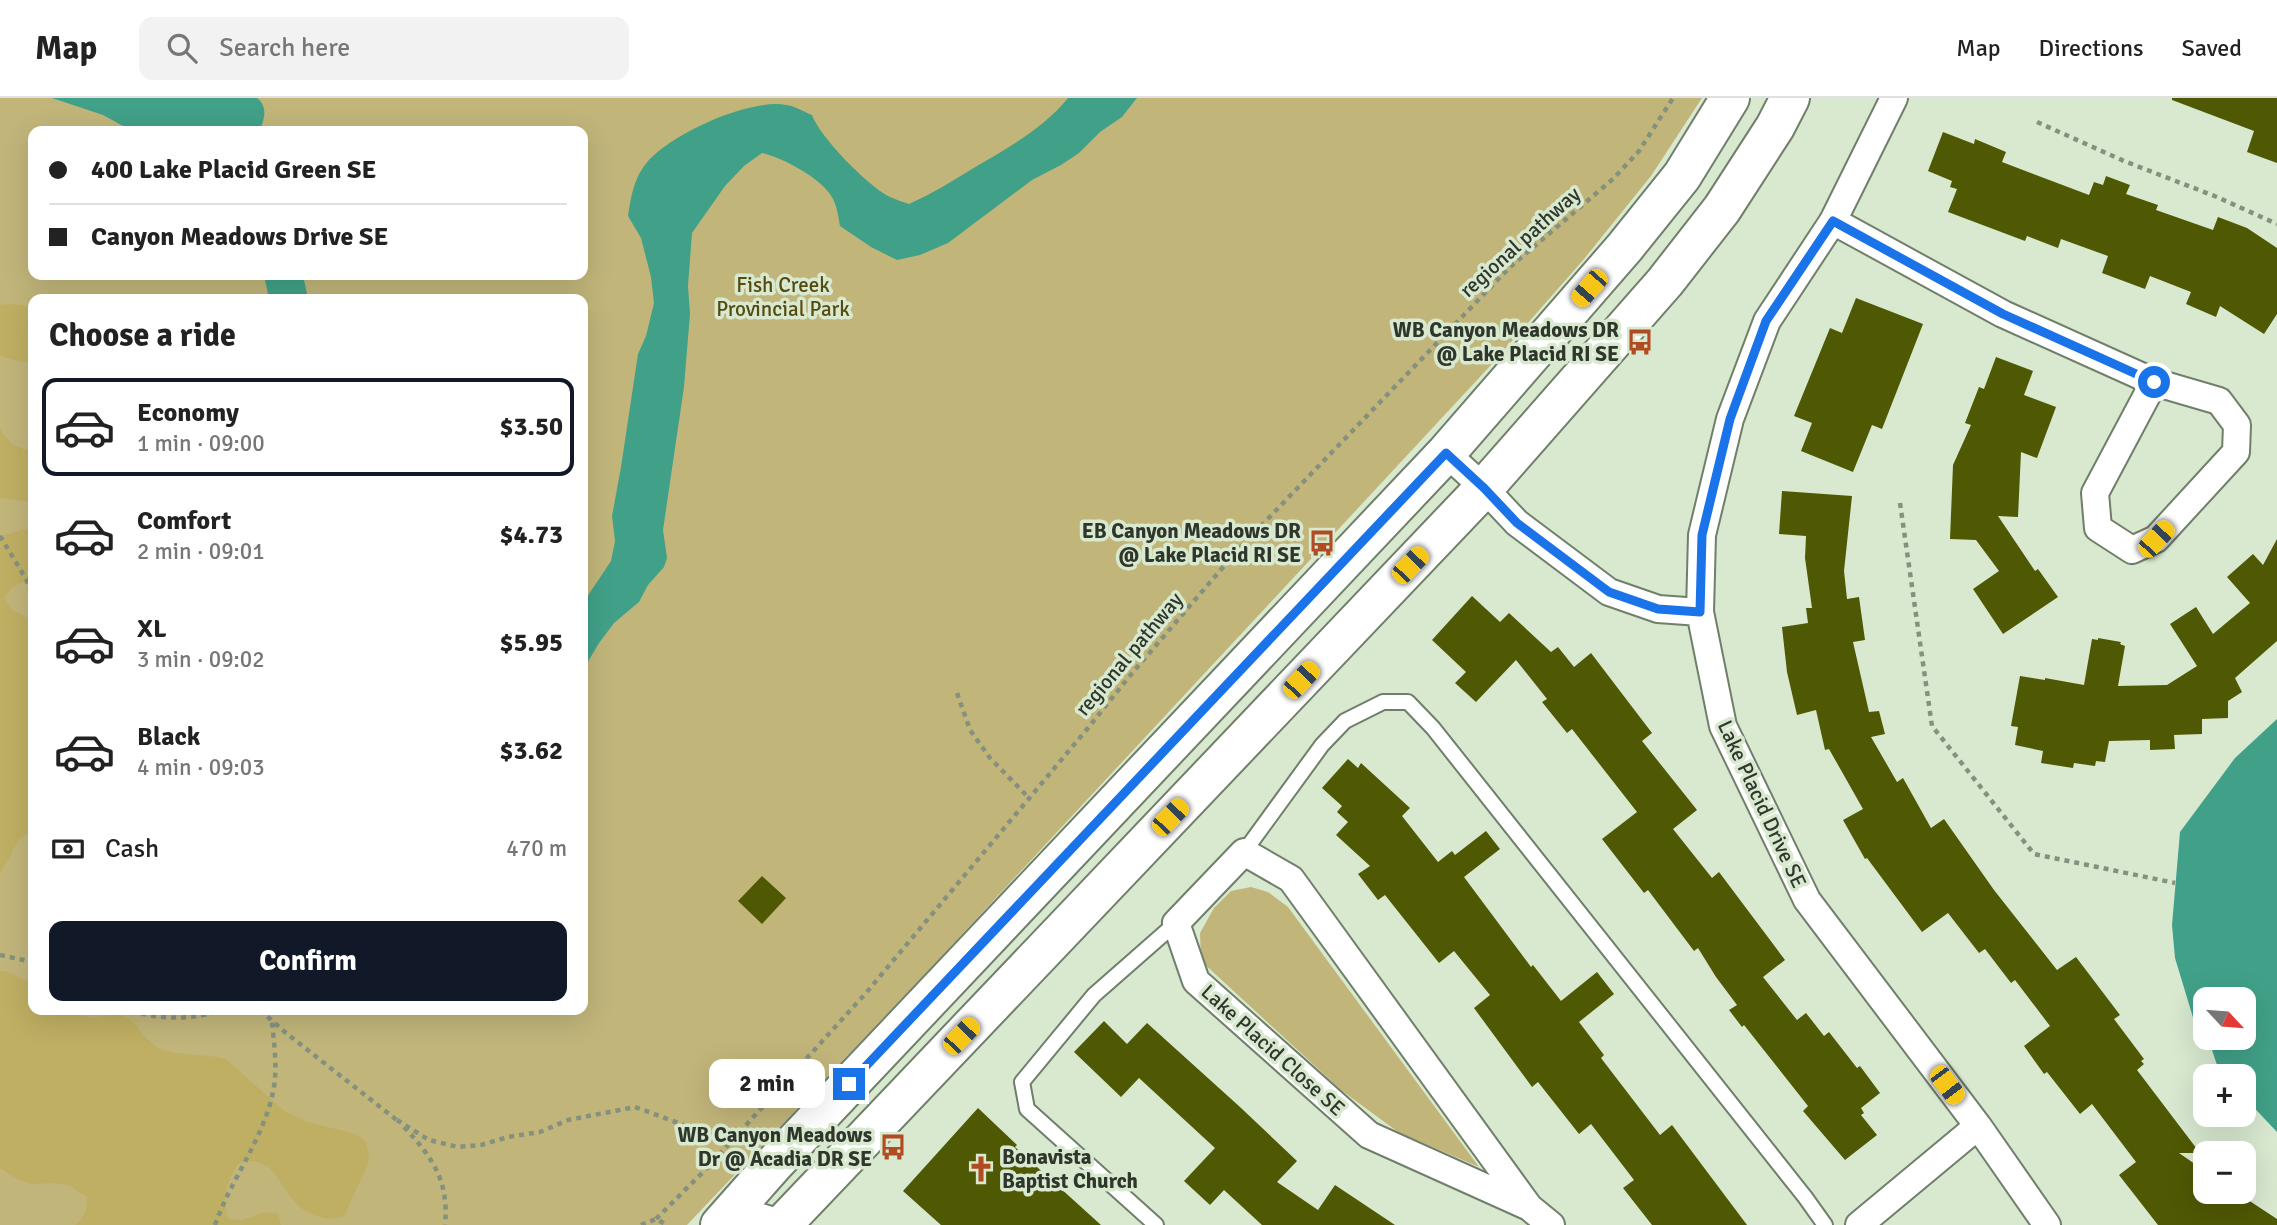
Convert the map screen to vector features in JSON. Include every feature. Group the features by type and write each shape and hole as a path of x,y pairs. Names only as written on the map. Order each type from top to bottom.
{"main road":[{"path":"730,1221 774,1164 1446,453 1674,187 1730,98"},
{"path":"782,1225 1484,488 1665,282 1714,220 1775,127 1790,98"}],"street":[{"name":"Lake Placid Drive SE","path":"1894,98 1833,221 1766,321 1730,419 1702,535 1700,612 1723,726 1807,900 1978,1126 2047,1225"},
{"path":"1833,221 2003,314 2154,382 2219,401 2237,425 2236,452 2156,539 2132,550 2098,528 2095,493 2154,382"},
{"path":"1446,453 1517,523 1609,592 1658,609 1700,612"},
{"path":"1175,923 1244,852"},
{"name":"Lake Placid Close SE","path":"1244,852 1291,880 1529,1207 1551,1225"},
{"name":"Lake Placid Close SE","path":"1175,923 1196,981 1369,1135 1529,1207"},
{"path":"1859,1225 1978,1126"},
{"path":"730,1221 775,1225"}],"lane":[{"path":"1244,852 1322,745 1345,721 1383,702 1408,702 1433,728 1825,1225"},
{"path":"1156,1225 1027,1109 1022,1082 1094,995 1175,923"}],"path":[{"name":"regional pathway","path":"656,1219 866,993 1236,552 1510,267 1614,179 1654,131 1674,98"},
{"path":"2037,122 2277,224"},
{"path":"1900,503 1932,726 2034,854 2175,883"},
{"path":"0,536 28,584"},
{"path":"957,693 970,730 990,758 1029,798"},
{"path":"0,955 28,961"},
{"path":"160,1015 209,1015"},
{"path":"266,1015 397,1120 429,1140 458,1147 481,1145 540,1132 568,1120 635,1107 730,1142"},
{"path":"215,1225 225,1199 254,1145 274,1091 272,1020"},
{"path":"397,1120 424,1148 434,1163 446,1198 445,1225"},
{"path":"641,1225 656,1219 667,1225"}],"green space":[{"name":"Fish Creek Provincial Park","path":"0,98 1702,98 1651,176 1584,259 1491,365 941,957 687,1225 0,1225"},
{"path":"1251,887 1268,892 1288,907 1479,1167 1398,1132 1341,1090 1201,961 1200,933 1214,908 1231,891"}],"shaded area":[{"path":"0,305 28,306 28,362 0,356"},
{"path":"0,429 14,444 28,450 28,501 0,498"},
{"path":"28,528 28,581 10,590 4,598 11,609 28,618 28,834 19,839 0,874 0,535"},
{"path":"0,971 28,982 28,1015 81,1015 93,1018 122,1015 132,1021 155,1046 162,1049 226,1059 284,1111 308,1122 355,1134 365,1141 369,1153 368,1164 344,1216 335,1218 320,1217 300,1207 272,1170 263,1164 253,1161 239,1163 226,1190 228,1219 241,1220 266,1212 278,1214 281,1225 75,1225 85,1212 87,1197 68,1185 32,1184 19,1180 0,1168"}],"water":[{"path":"52,98 257,98 263,105 264,113 261,126 123,126 103,115"},
{"path":"1068,98 1137,98 1122,117 1100,132 1079,153 1032,180 948,243 920,255 897,260 871,247 840,226 834,202 824,187 789,163 770,155 762,153 744,166 725,186 692,233 688,286 690,314 684,387 663,530 667,558 664,567 648,585 639,602 614,623 588,662 588,596 611,561 615,541 612,516 638,354 646,336 654,303 651,277 641,238 628,216 636,180 648,161 675,139 713,120 753,107 786,105 812,115 824,135 857,171 888,196 909,204 998,154 1023,138"},
{"path":"265,280 304,280 307,294 268,294"},
{"path":"2277,719 2277,1132 2256,1110 2256,1064 2217,1064 2212,1050 2256,1050 2256,987 2193,987 2193,1017 2175,958 2172,925 2180,832 2235,758"}],"building":[{"path":"2172,98 2277,98 2277,163 2247,152 2254,131"},
{"path":"1943,132 1974,144 1975,139 2006,152 2002,162 2089,195 2094,182 2103,185 2106,176 2130,185 2126,194 2158,205 2156,210 2213,230 2218,217 2247,228 2277,248 2277,314 2264,334 2220,306 2216,317 2186,304 2191,292 2150,276 2145,289 2102,273 2108,256 2061,239 2058,248 2027,236 2025,241 1948,212 1957,189 1950,187 1952,181 1928,171"},
{"path":"1856,298 1923,324 1882,429 1872,425 1853,472 1801,451 1812,423 1794,416 1830,328 1842,333"},
{"path":"1996,357 2033,371 2024,395 2056,407 2037,458 2021,452 2018,517 1998,516 2035,571 2038,569 2058,597 2003,634 1973,589 1999,571 1976,540 1950,539 1953,465 1971,425 1965,423 1979,387 1984,389"},
{"path":"1782,491 1852,496 1844,571 1847,599 1859,597 1865,640 1853,642 1869,712 1879,711 1885,734 1871,737 1897,782 1903,778 1931,828 1944,819 1994,890 2057,970 2076,957 2120,1015 2114,1019 2144,1059 2141,1061 2144,1064 2137,1070 2193,1144 2193,1153 2179,1153 2193,1163 2193,1204 2254,1204 2277,1219 2277,1225 2158,1225 2119,1175 2136,1162 2092,1104 2080,1114 2047,1072 2044,1074 2024,1046 2050,1026 2015,980 2011,983 1985,949 1979,953 1948,913 1922,932 1867,858 1865,859 1843,820 1863,809 1829,749 1825,750 1816,710 1797,715 1787,672 1782,627 1808,623 1806,608 1812,608 1805,558 1806,536 1779,534"},
{"path":"2277,539 2277,641 2235,678 2242,692 2228,701 2228,718 2202,719 2202,734 2174,735 2175,749 2150,750 2150,740 2109,741 2105,762 2096,761 2095,766 2074,763 2073,768 2041,763 2043,751 2015,745 2018,727 2011,726 2020,676 2084,685 2092,639 2098,638 2121,642 2120,644 2125,646 2118,686 2167,685 2197,666 2170,624 2196,607 2213,634 2250,603 2227,577 2253,554 2263,565"},
{"path":"1472,596 1500,622 1509,613 1551,652 1558,647 1574,667 1591,653 1652,733 1642,741 1697,810 1673,829 1712,878 1719,872 1785,960 1763,977 1797,1020 1806,1013 1824,1036 1829,1032 1880,1093 1861,1108 1864,1113 1861,1115 1877,1135 1845,1160 1803,1111 1808,1106 1729,1010 1737,1005 1698,948 1694,951 1648,890 1644,893 1602,839 1637,812 1572,729 1567,733 1542,702 1547,699 1516,660 1476,702 1455,683 1466,672 1432,640"},
{"path":"1348,759 1358,768 1361,763 1410,808 1402,816 1438,862 1452,851 1455,855 1486,831 1500,849 1464,877 1531,967 1533,965 1561,1001 1597,972 1614,994 1579,1022 1604,1055 1601,1058 1660,1135 1672,1125 1747,1225 1652,1225 1623,1188 1634,1180 1591,1124 1579,1134 1538,1082 1532,1087 1474,1008 1490,995 1454,951 1439,963 1385,895 1378,900 1358,874 1370,866 1336,835 1348,822 1337,812 1342,806 1322,788"},
{"path":"762,876 786,898 762,924 738,901"},
{"path":"1104,1021 1127,1044 1147,1023 1240,1107 1297,1161 1277,1182 1318,1210 1335,1185 1395,1225 1262,1225 1224,1190 1210,1205 1184,1181 1215,1148 1139,1078 1121,1097 1074,1052"},
{"name":"Bonavista Baptist Church","path":"978,1108 1017,1145 1015,1147 1101,1225 941,1225 903,1191"}],"place":[{"name":"WB Canyon Meadows DR @ Lake Placid RI SE","path":"1640,342"},
{"name":"EB Canyon Meadows DR @ Lake Placid RI SE","path":"1322,543"},
{"name":"WB Canyon Meadows Dr @ Acadia DR SE","path":"893,1147"},
{"name":"Bonavista Baptist Church","path":"981,1169"}],"route":[{"path":"849,1084 1446,453 1517,523 1609,592 1658,609 1700,612 1702,535 1730,419 1766,321 1833,221 2003,314 2154,382"}]}
